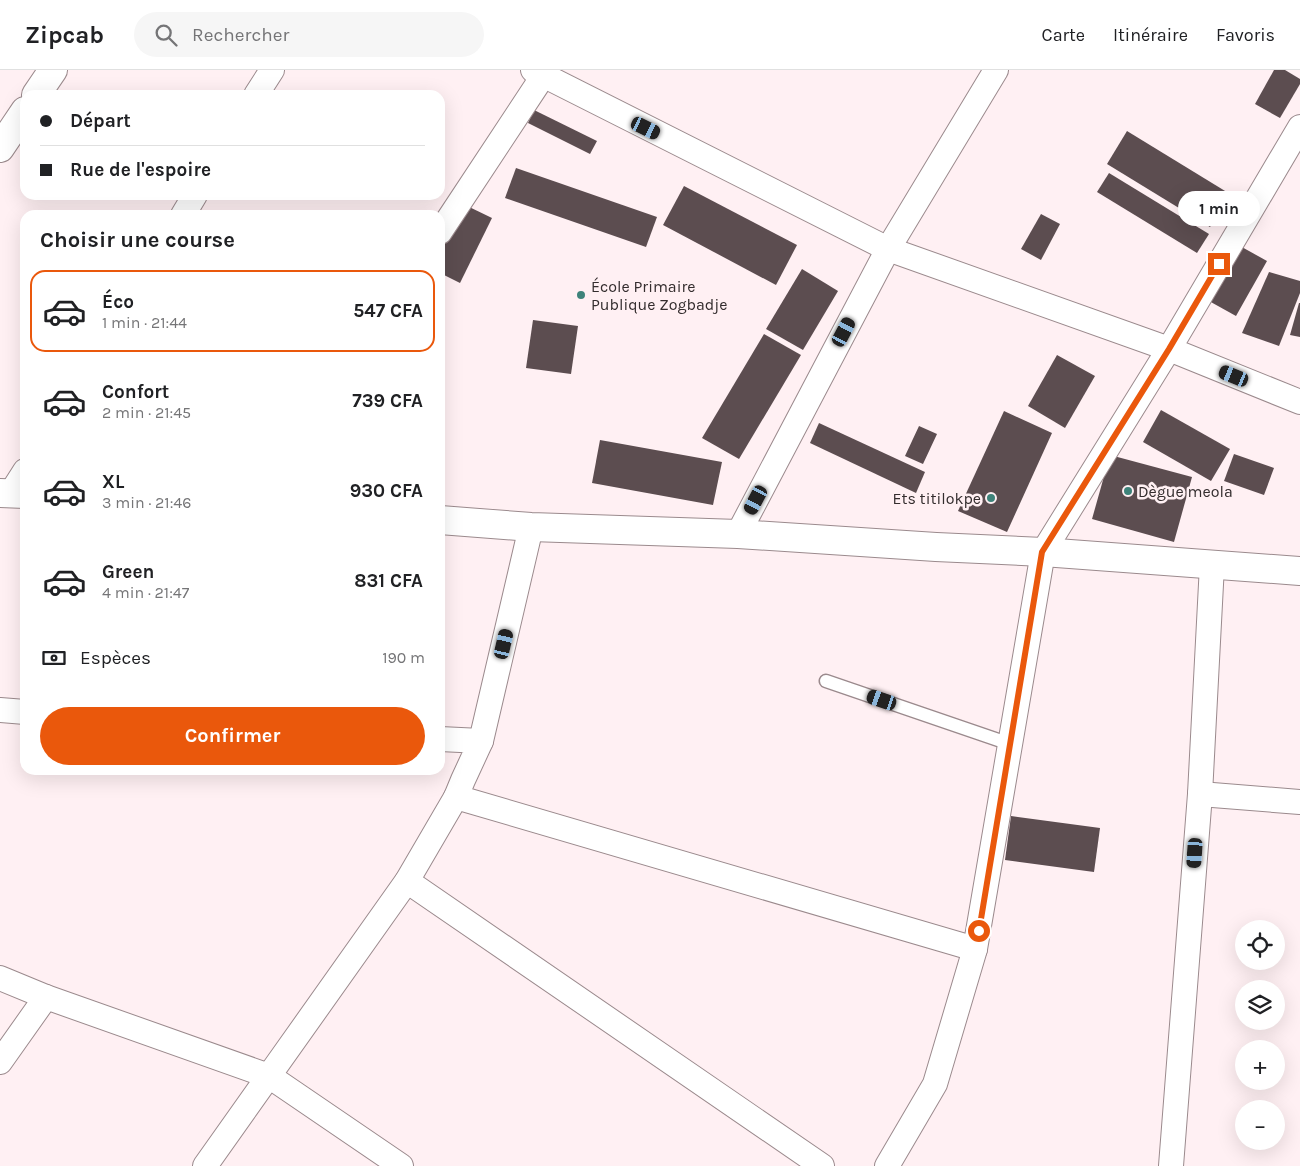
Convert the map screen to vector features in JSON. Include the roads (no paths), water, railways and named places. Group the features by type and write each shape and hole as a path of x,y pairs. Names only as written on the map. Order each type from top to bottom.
{"street":[{"path":"39,90 53,70"},
{"path":"259,90 272,70"},
{"path":"738,534 888,249 996,70"},
{"path":"445,224 538,73 888,249 1169,349 1300,402"},
{"path":"0,148 20,118"},
{"path":"888,1166 935,1084 976,949 1042,552 1169,349 1300,128"},
{"path":"445,520 531,527 738,534 1042,552 1300,571"},
{"path":"205,1166 407,881 456,797 481,741 531,527"},
{"path":"1171,1166 1200,794 1212,565"},
{"path":"0,710 20,712"},
{"path":"445,739 481,741"},
{"path":"1200,794 1300,802"},
{"path":"456,797 976,949"},
{"path":"407,881 822,1166"},
{"path":"0,978 46,997 269,1076 401,1166"},
{"path":"0,1062 46,997"}],"lane":[{"path":"826,681 1010,744"}],"place":[{"name":"École Primaire Publique Zogbadje","path":"581,295"},
{"name":"Dègue meola","path":"1128,491"},
{"name":"Ets titilokpe","path":"991,498"}]}
